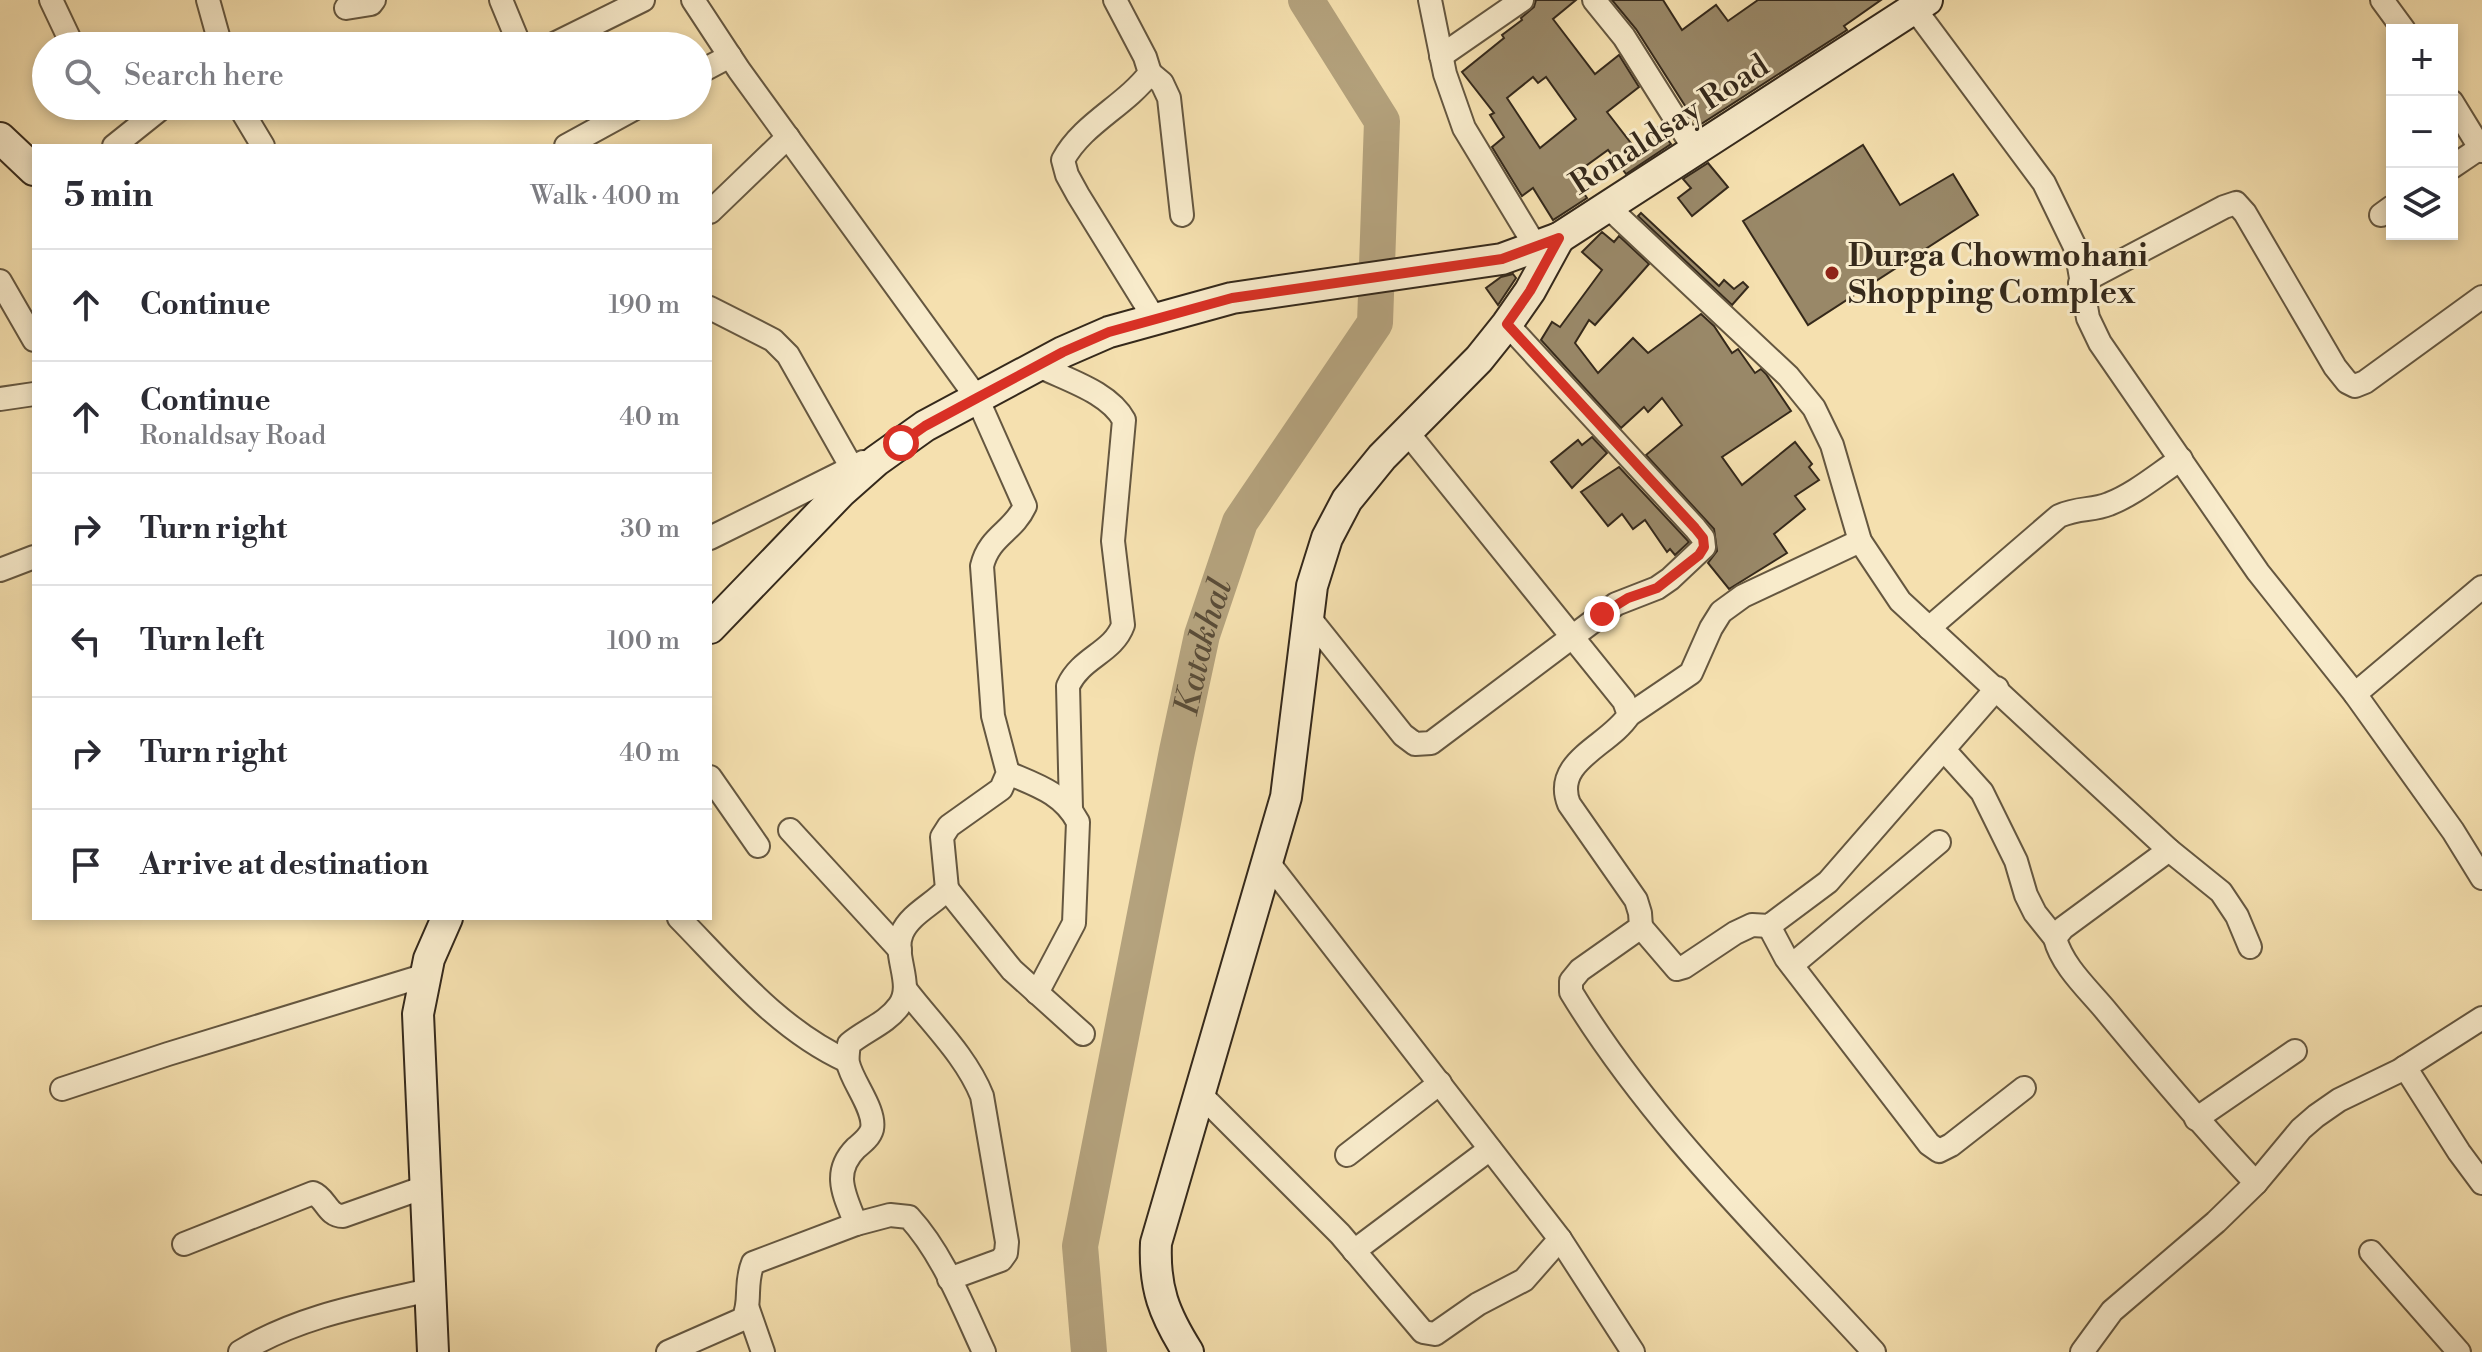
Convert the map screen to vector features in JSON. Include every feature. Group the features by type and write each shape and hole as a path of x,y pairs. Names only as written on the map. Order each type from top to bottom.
{"street":[{"path":"51,0 66,32"},
{"path":"208,0 217,32"},
{"path":"346,8 371,4 374,0"},
{"path":"501,0 514,32"},
{"path":"578,32 643,0"},
{"path":"693,0 730,56 977,398 1025,506 1019,518 986,550 982,566 993,716 1008,773 1001,789 949,826 942,837 947,889 992,947 1083,1034"},
{"path":"1115,0 1145,57 1150,73 1162,83 1169,98 1182,215"},
{"path":"1188,1352 1160,1300 1155,1273 1156,1243 1286,797 1312,586 1327,538 1347,500 1382,457 1479,359 1507,324 1530,291 1547,242 1464,128 1441,56 1430,0"},
{"path":"1441,56 1522,0"},
{"path":"1594,0 1624,37 1695,150"},
{"path":"2382,0 2400,24"},
{"path":"1916,3 2044,183 2076,249 2088,318 2100,343 2258,572 2355,694 2453,831 2482,878"},
{"name":"Ronaldsay Road","path":"712,626 841,492 925,426 977,398 1109,332 1154,318 1232,298 1502,259 1547,242 1608,207 1916,3"},
{"path":"712,66 730,56"},
{"path":"1150,73 1140,87 1071,144 1063,160 1078,195 1154,318"},
{"path":"2458,112 2481,149 2458,163"},
{"path":"116,144 146,120"},
{"path":"247,120 262,144"},
{"path":"570,144 613,120"},
{"path":"712,210 788,137"},
{"path":"3,146 32,168"},
{"path":"2080,283 2236,203 2245,213 2335,367 2347,382 2355,386 2365,382 2482,297"},
{"path":"1608,207 1788,376 1814,408 1832,445 1860,541 1900,601 2169,850 2221,892 2237,916 2250,947"},
{"path":"0,281 32,337"},
{"path":"712,309 773,340 788,355 852,468"},
{"path":"1308,616 1403,735 1415,744 1431,743 1616,604 1657,588 1699,555 1704,547 1703,538 1507,324"},
{"path":"1039,366 1106,399 1118,408 1124,420 1113,524 1123,625 1120,635 1083,664 1068,686 1071,809"},
{"path":"0,399 32,394"},
{"path":"1407,432 1624,701 1629,715"},
{"path":"712,537 901,443"},
{"path":"1929,628 2059,516 2076,509 2105,506 2120,499 2181,459"},
{"path":"1860,541 1743,596 1721,612 1691,673 1629,715 1621,727 1578,762 1566,776 1563,790 1569,804 1636,900 1641,927 1677,969 1752,925 1769,926 1828,882 1997,688"},
{"path":"0,570 32,558"},
{"path":"2355,694 2482,587"},
{"path":"1945,751 1982,792 2016,861 2026,895 2035,913 2055,938 2058,951 2196,1119 2256,1183"},
{"path":"1008,773 1060,798 1078,822 1074,923 1037,993"},
{"path":"712,780 758,846"},
{"path":"790,830 900,950"},
{"path":"1792,965 1939,842"},
{"path":"2055,938 2063,928 2169,850"},
{"path":"1267,861 1560,1239 1633,1352"},
{"path":"947,889 937,901 911,920 902,933 900,950 906,990 975,1077 987,1114 1007,1242 1006,1253 1001,1260 949,1279"},
{"path":"423,920 428,967"},
{"path":"433,1352 418,1014 428,967 446,920"},
{"path":"681,920 779,1019 820,1049 847,1061"},
{"path":"1769,926 1792,965 1929,1144 1939,1151 2024,1088"},
{"path":"1641,927 1580,970 1571,981 1571,992 1630,1079 1700,1165 1874,1352"},
{"path":"62,1089 428,967"},
{"path":"856,1224 842,1187 841,1170 847,1157 872,1129 871,1116 847,1061 849,1044 889,1016 900,1005 906,990"},
{"path":"2082,1352 2112,1311 2216,1222 2316,1116 2339,1100 2405,1067 2482,1018"},
{"path":"2196,1119 2295,1051"},
{"path":"2405,1067 2482,1183"},
{"path":"1347,1155 1440,1083"},
{"path":"1201,1095 1275,1167 1354,1251 1423,1332 1435,1334 1478,1304 1524,1280 1560,1239"},
{"path":"1354,1251 1490,1149"},
{"path":"184,1244 313,1193 320,1195 331,1212 343,1216 425,1187"},
{"path":"763,1352 748,1309 746,1279 753,1263 856,1224 890,1215 909,1217 918,1227 949,1279 984,1352"},
{"path":"2371,1252 2459,1352"},
{"path":"240,1352 265,1336 311,1318 430,1290"},
{"path":"668,1352 734,1324 743,1319 748,1309"}],"building":[{"path":"1536,0 1576,0 1553,19 1595,74 1619,55 1639,87 1607,112 1634,147 1658,127 1671,144 1626,174 1608,150 1572,176 1587,198 1553,220 1533,188 1522,196 1492,147 1504,137 1490,115 1494,113 1462,72 1504,38 1502,35 1534,7","holes":["1533,77 1538,83 1546,77 1576,119 1540,148 1507,98"]},
{"path":"1612,0 1663,0 1682,30 1716,5 1728,21 1758,0 1881,0 1844,26 1847,30 1698,126 1636,29"},
{"name":"Durga Chowmohani Shopping Complex","path":"1863,145 1900,205 1953,174 1978,215 1808,325 1743,221"},
{"path":"1708,163 1728,187 1692,216 1678,198 1691,188 1683,179"},
{"path":"1641,213 1719,286 1724,280 1734,289 1743,282 1748,287 1732,305 1638,216"},
{"path":"1602,232 1614,242 1619,236 1649,264 1595,325 1589,320 1575,343 1598,373 1633,338 1648,353 1701,314 1714,326 1732,353 1738,349 1755,373 1761,369 1766,374 1791,411 1722,457 1742,485 1795,442 1812,464 1809,467 1819,480 1795,496 1805,509 1774,534 1787,553 1729,589 1708,563 1717,551 1714,529 1646,455 1682,425 1662,398 1648,412 1644,407 1621,428 1541,340 1552,322 1560,327 1602,270 1582,252"},
{"path":"1513,274 1516,278 1498,305 1486,288 1501,277"},
{"path":"1592,437 1607,453 1572,488 1551,462 1578,440 1582,445"},
{"path":"1619,467 1689,542 1675,555 1670,549 1667,552 1645,520 1633,529 1622,514 1608,526 1581,492"}],"waterway":[{"name":"Katakhal","path":"1089,1352 1080,1246 1202,635 1240,522 1375,323 1382,121 1306,0"}],"place":[{"name":"Durga Chowmohani Shopping Complex","path":"1832,273"}],"route":[{"path":"901,443 925,426 1063,352 1109,332 1232,298 1502,259 1559,238 1530,291 1507,324 1703,538 1704,547 1699,555 1670,579 1657,588 1616,604 1602,614"}]}
